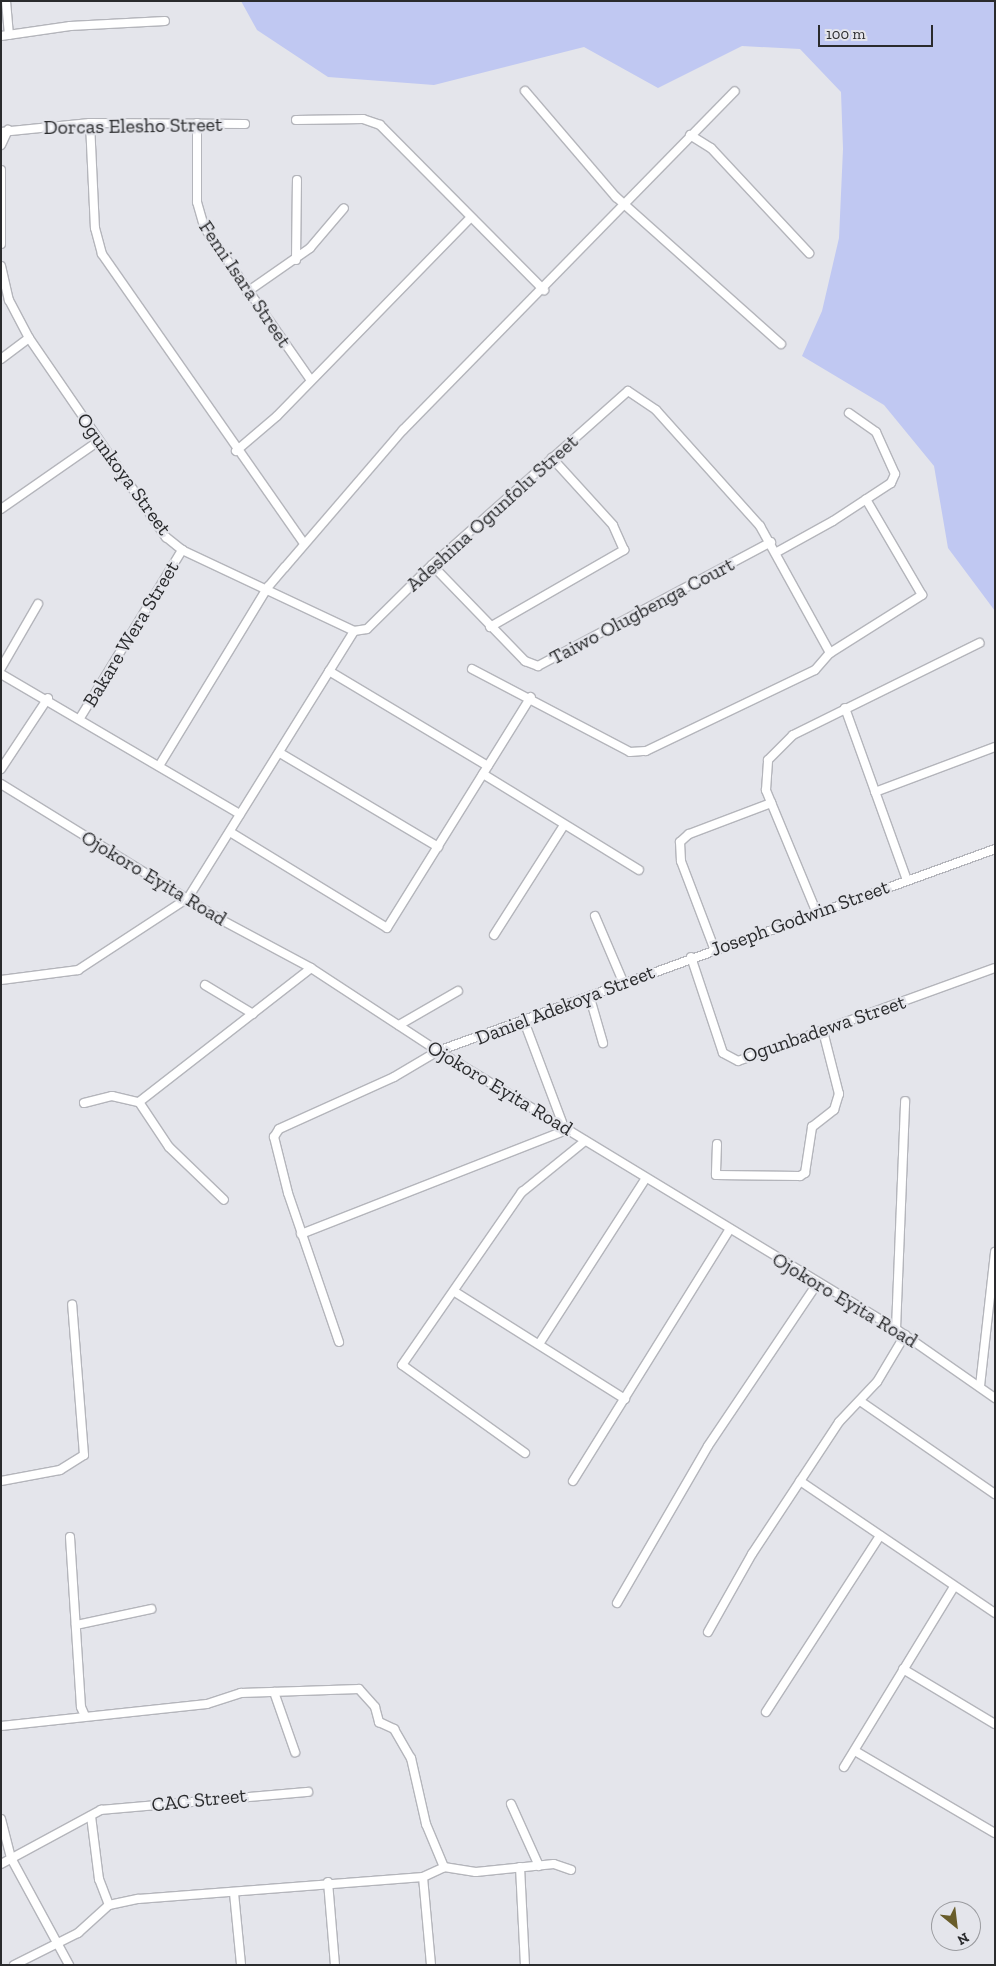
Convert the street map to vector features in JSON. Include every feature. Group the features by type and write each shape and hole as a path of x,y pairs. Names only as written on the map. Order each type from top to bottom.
{"street":[{"path":"6,1 5,36 70,26 165,22"},
{"path":"525,91 623,204 781,344"},
{"path":"160,766 268,587 304,544 403,430 544,290 623,204 734,91"},
{"path":"296,120 363,119 380,125 470,218 544,290"},
{"path":"90,123 95,228 102,254 236,451 304,544"},
{"name":"Dorcas Elesho Street","path":"1,145 5,131 90,123 245,124"},
{"name":"Femi Isara Street","path":"197,123 199,215 247,292 310,379"},
{"path":"690,135 711,148 809,253"},
{"path":"1,170 1,244"},
{"path":"296,260 298,180"},
{"path":"247,292 296,260 344,208"},
{"path":"236,451 470,218"},
{"path":"1,266 10,300 30,338 1,359"},
{"name":"Ogunkoya Street","path":"30,338 150,517 182,550 268,587 354,631"},
{"name":"Adeshina Ogunfolu Street","path":"354,631 367,629 432,565 628,391 656,410 772,542"},
{"path":"777,552 796,545 891,482 895,466 876,432 849,413"},
{"path":"1,509 99,441"},
{"path":"490,627 624,550 613,525 552,458"},
{"path":"472,669 531,697 630,752 638,752 815,670 830,653 922,595 866,499"},
{"path":"772,542 830,653"},
{"name":"Taiwo Olugbenga Court","path":"432,565 525,661 538,666 772,542"},
{"name":"Bakare Wera Street","path":"80,718 182,550"},
{"path":"1,668 38,604"},
{"path":"1,980 78,970 188,898 280,753 354,631"},
{"path":"816,911 771,803 766,766 774,750 793,735 979,643"},
{"path":"329,671 488,766"},
{"path":"1,674 48,698 240,814"},
{"path":"230,832 388,928 531,697"},
{"path":"1,769 48,698"},
{"name":"Joseph Godwin Street","path":"691,956 906,880 845,708"},
{"path":"875,792 995,747"},
{"path":"280,753 438,847"},
{"path":"483,774 639,870"},
{"name":"Ojokoro Eyita Road","path":"1,784 188,898 311,968 438,1051 566,1127 585,1141 817,1284 896,1329 995,1398"},
{"path":"714,948 681,862 680,842 689,834 771,803"},
{"path":"494,935 564,825"},
{"path":"906,880 995,850"},
{"path":"595,916 624,984"},
{"name":"Daniel Adekoya Street","path":"301,1234 275,1134 438,1051 590,998 691,956"},
{"name":"Ogunbadewa Street","path":"691,956 727,1059 738,1061 995,968"},
{"path":"139,1102 311,968"},
{"path":"205,985 253,1014"},
{"path":"399,1025 458,991"},
{"path":"590,998 603,1043"},
{"path":"339,1342 301,1234 566,1127 524,1021"},
{"path":"717,1144 716,1175 800,1176 805,1173 812,1127 834,1110 838,1099 824,1031"},
{"path":"84,1104 112,1096 139,1102 169,1147 224,1200"},
{"path":"896,1329 906,1101"},
{"path":"525,1453 402,1366 455,1292 522,1192 585,1141"},
{"path":"538,1344 646,1178"},
{"path":"573,1481 730,1229"},
{"path":"980,1386 995,1252"},
{"path":"617,1604 708,1446 817,1284"},
{"path":"455,1292 625,1399"},
{"path":"1,1480 60,1470 84,1455 72,1304"},
{"path":"708,1632 752,1554 839,1422 860,1401 905,1335"},
{"path":"860,1401 995,1494"},
{"path":"800,1481 995,1613"},
{"path":"766,1712 880,1536"},
{"path":"70,1537 81,1707 85,1716"},
{"path":"844,1767 954,1587"},
{"path":"76,1625 150,1608"},
{"path":"903,1669 995,1724"},
{"path":"274,1692 295,1752"},
{"path":"1,1726 207,1704 241,1693 365,1692 379,1722 394,1730 411,1758 426,1824 444,1867"},
{"path":"855,1751 995,1833"},
{"name":"CAC Street","path":"1,1864 92,1816 113,1808 308,1792"},
{"path":"511,1804 539,1866"},
{"path":"92,1816 98,1879 109,1904"},
{"path":"1,1819 11,1858 69,1965"},
{"path":"14,1965 94,1922 109,1904 234,1893 328,1882 423,1877 444,1867 476,1872 554,1864 571,1870"},
{"path":"520,1867 525,1965"},
{"path":"423,1877 431,1965"},
{"path":"328,1882 335,1965"},
{"path":"234,1893 240,1965"}],"shaded area":[{"path":"241,1 995,1 995,611 948,548 934,466 884,405 802,356 822,311 839,238 843,149 841,92 800,49 742,46 658,88 584,47 434,85 328,77 257,30"}]}
